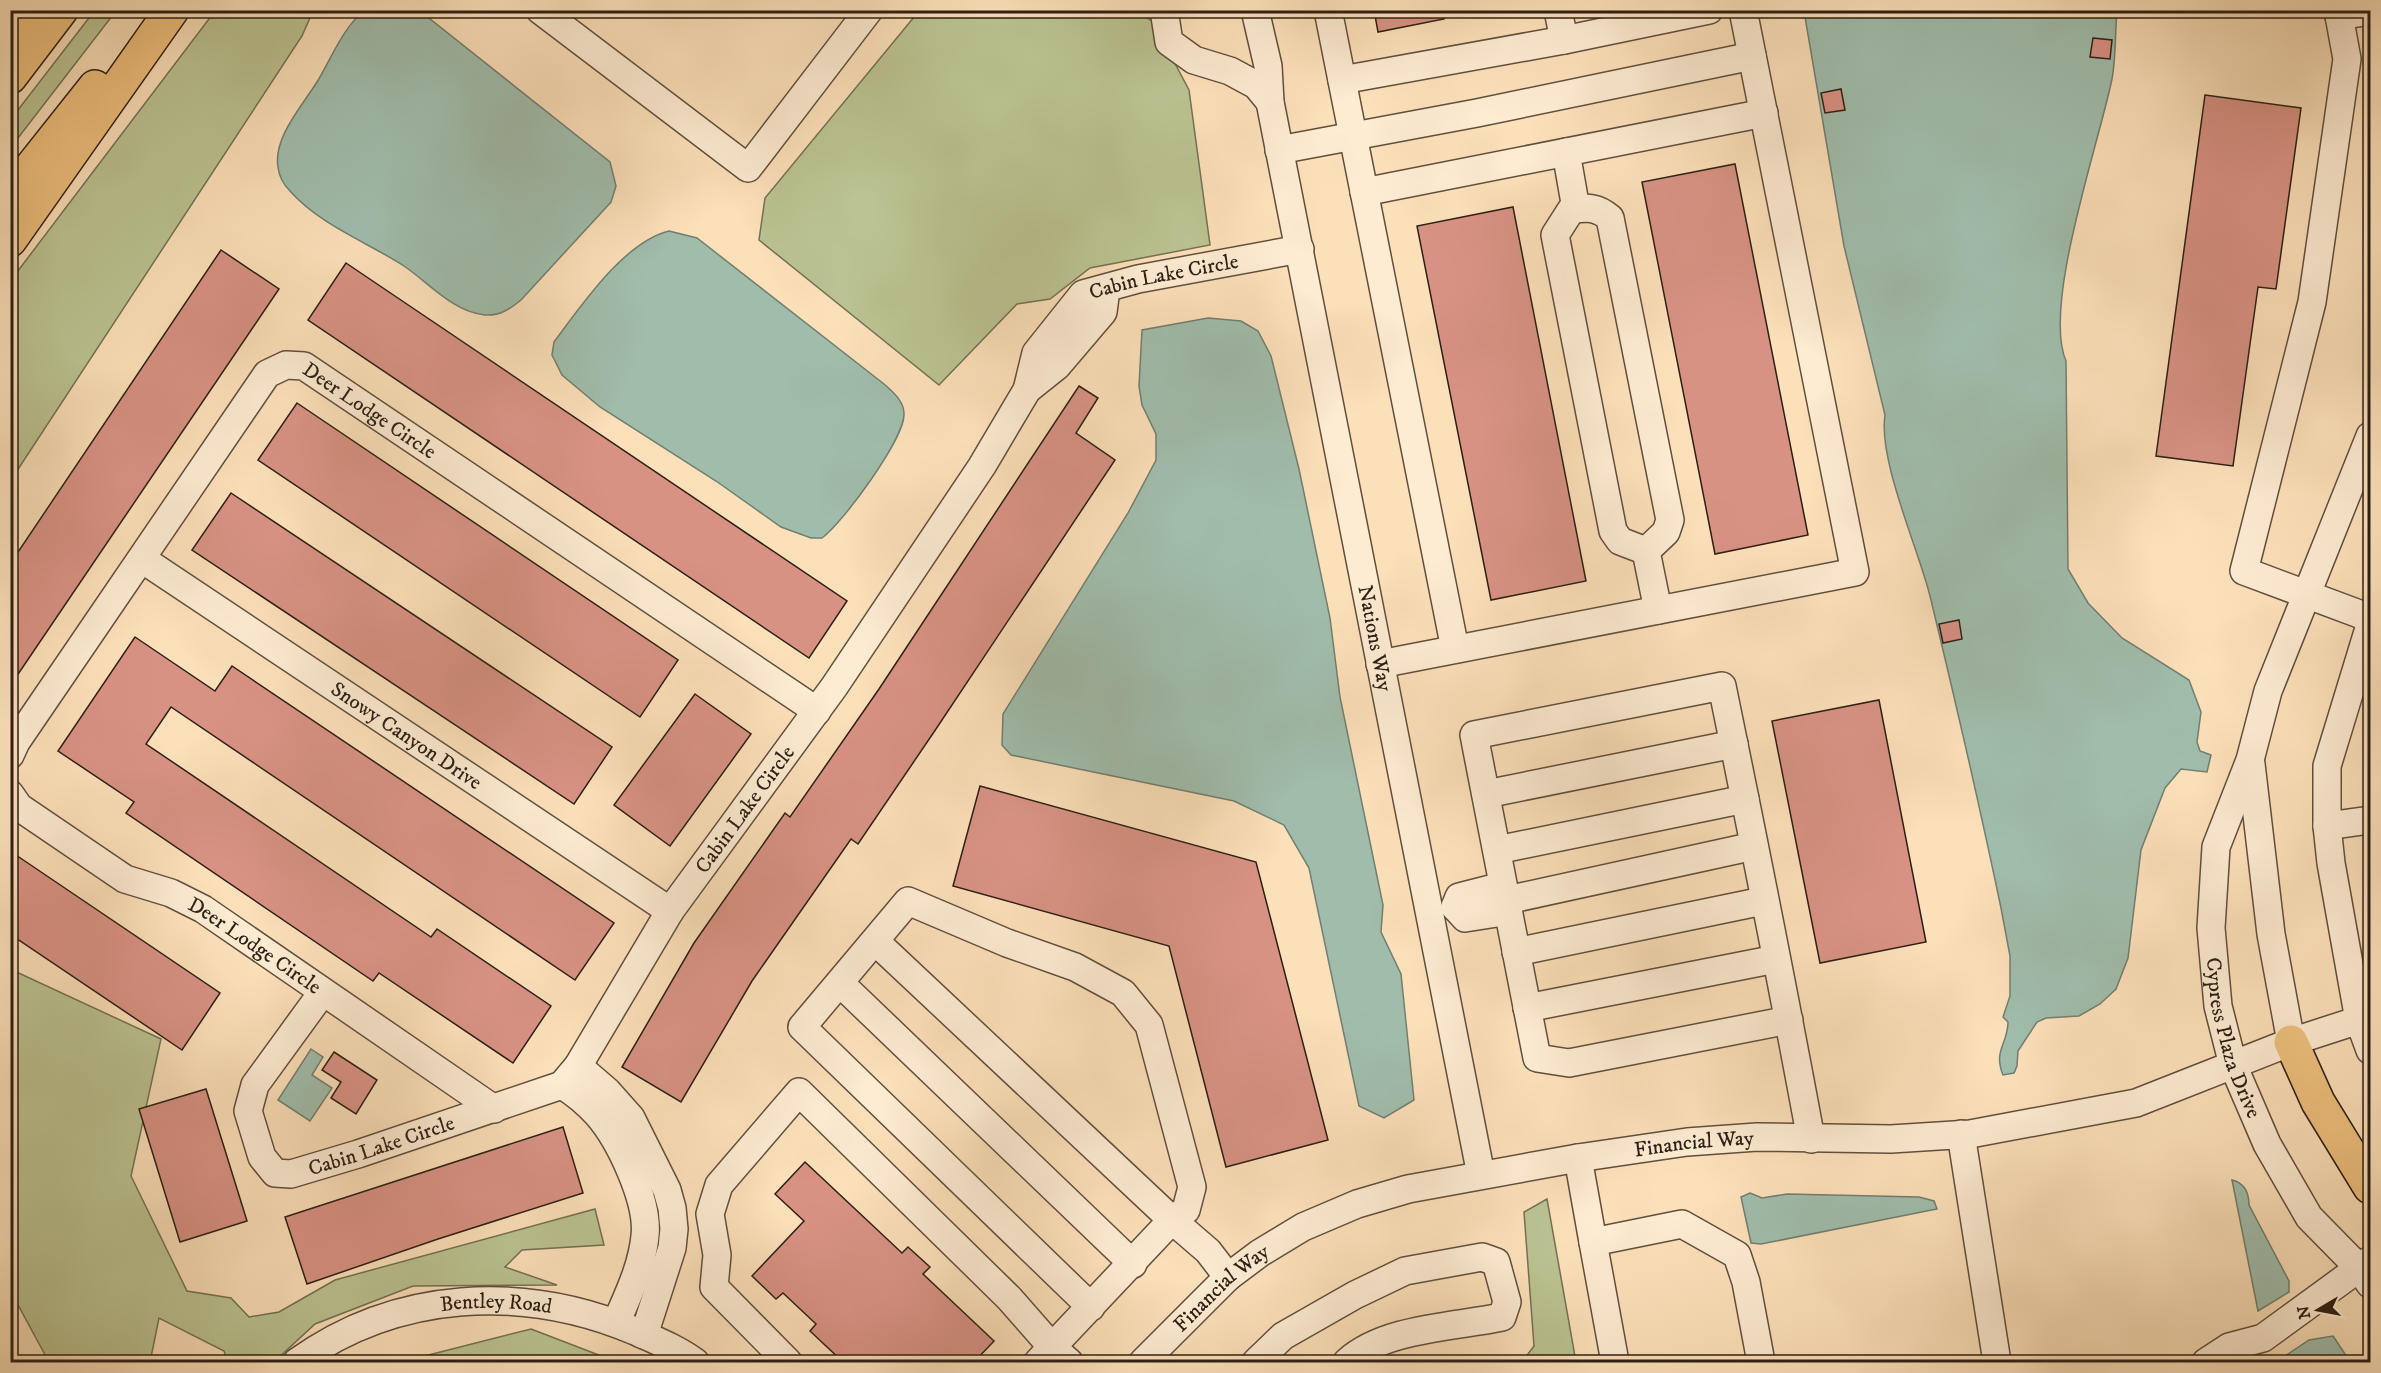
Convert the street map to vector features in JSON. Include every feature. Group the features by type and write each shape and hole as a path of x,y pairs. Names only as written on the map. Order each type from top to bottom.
{"main road":[{"path":"10,29 26,10"},
{"path":"10,77 62,10"},
{"path":"10,194 154,10"},
{"path":"10,240 172,10"},
{"name":"Cypress Plaza Drive","path":"2291,1042 2318,1102 2370,1187"}],"street":[{"path":"540,10 748,168 869,10"},
{"name":"Nations Way","path":"1255,10 1268,66 1270,102 1279,150 1380,664 1442,910 1481,1175"},
{"path":"1328,10 1455,649"},
{"path":"1558,10 1564,40"},
{"path":"1342,80 1564,40 1709,10"},
{"path":"1380,664 1855,572 1743,10"},
{"path":"2370,10 2339,13 2347,59 2312,303 2244,571 2370,618"},
{"path":"1163,11 1169,42 1194,60 1230,71 1256,85 1270,102"},
{"path":"1279,150 1752,56"},
{"path":"1364,192 1764,112"},
{"path":"1566,152 1576,209"},
{"path":"1586,207 1599,209 1610,218 1670,520 1666,532 1646,551 1620,541 1613,531 1555,235 1571,210 1586,207"},
{"name":"Cabin Lake Circle","path":"322,993 255,1085 248,1111 262,1157 276,1173 291,1174 494,1109 570,1075 670,911 817,711 982,466 1027,390 1036,354 1083,294 1138,279 1300,249"},
{"name":"Deer Lodge Circle","path":"10,755 16,742 267,374 286,365 304,366 817,711"},
{"name":"Cypress Plaza Drive","path":"2367,1271 2309,1216 2267,1144 2233,1065 2218,1005 2211,928 2216,847 2250,760 2268,691 2370,436"},
{"path":"1646,551 1658,610"},
{"name":"Snowy Canyon Drive","path":"142,559 670,911"},
{"path":"2370,626 2327,765 2327,826 2331,863 2359,1020 2370,1050"},
{"path":"1789,1020 1569,1063 1537,1058 1474,735 1722,686 1755,846 1763,901 1789,1020 1811,1139"},
{"path":"1486,794 1734,744"},
{"name":"Cypress Plaza Drive","path":"2250,760 2271,934 2291,1042"},
{"name":"Deer Lodge Circle","path":"10,794 19,807 85,854 125,879 171,893 203,909 322,993 494,1109"},
{"path":"1497,850 1745,799"},
{"path":"2327,826 2370,820"},
{"path":"1507,900 1755,846"},
{"path":"1442,910 1459,897 1494,888 1507,900"},
{"path":"785,1361 714,1287 717,1255 710,1214 719,1185 799,1092 1009,1298 1053,1357 1091,1307 1173,1220 1186,1210 1192,1187 1149,1025 1123,993 1076,967 1007,943 908,901 802,1027 1091,1307"},
{"path":"1516,952 1763,901"},
{"path":"875,941 1208,1251 1228,1277"},
{"path":"1527,1008 1776,959"},
{"path":"840,982 1133,1264"},
{"name":"Financial Way","path":"1143,1362 1228,1277 1303,1227 1357,1204 1407,1189 1578,1158 1687,1142 1757,1137 1891,1139 1961,1134 2136,1104 2291,1042 2359,1020"},
{"path":"570,1075 586,1103 611,1134 626,1163 645,1217 645,1236 635,1278 616,1323"},
{"path":"570,1075 608,1091 631,1118 667,1190 674,1228 672,1248 644,1335"},
{"path":"1961,1134 1997,1362"},
{"path":"1578,1158 1615,1362"},
{"path":"1593,1242 1682,1224 1737,1255 1746,1282 1761,1362"},
{"path":"1256,1362 1283,1336 1355,1295 1406,1271 1482,1257 1496,1262 1507,1302 1502,1317 1412,1331 1356,1354 1347,1362"},
{"path":"2206,1362 2229,1347 2262,1338 2367,1271"},
{"name":"Bentley Road","path":"297,1362 337,1337 397,1311 441,1303 535,1302 593,1314 644,1335 695,1362"}],"green space":[{"path":"95,10 116,11 11,147 11,119"},
{"path":"215,11 313,11 302,36 11,480 11,280"},
{"path":"919,11 1137,11 1153,22 1189,90 1210,245 1090,268 1050,299 1017,304 939,385 759,240 765,198"},
{"path":"10,969 161,1039 131,1176 187,1291 231,1298 249,1317 279,1312 335,1280 595,1209 604,1245 522,1250 505,1267 557,1285 413,1286 315,1324 274,1362 228,1362 224,1351 159,1318 150,1362 49,1362 11,1292"},
{"path":"1547,1199 1576,1362 1522,1362 1534,1346 1524,1212"},
{"path":"531,1329 617,1362 401,1362"}],"shaded area":[{"path":"365,10 420,11 610,162 616,186 611,202 521,300 504,311 485,315 473,313 452,303 404,266 315,214 290,191 281,177 278,156 284,134 344,34"},
{"path":"1804,11 2117,11 2112,79 2075,223 2061,303 2061,336 2066,361 2068,569 2088,603 2122,638 2189,680 2201,712 2197,742 2200,751 2211,755 2207,772 2181,769 2165,788 2141,850 2128,958 2116,989 2100,1004 2079,1016 2046,1018 2037,1022 2018,1051 2014,1073 2003,1075 2000,1066 2000,1053 2008,1022 2003,1017 2010,996 2010,956 2001,908 1930,596 1887,456 1884,434 1885,415 1844,246"},
{"path":"669,231 697,238 884,384 897,397 904,409 902,426 884,460 857,499 822,538 811,538 781,527 716,481 600,407 562,375 552,355 554,342 590,294 620,261 652,237"},
{"path":"1208,318 1241,321 1258,331 1271,356 1299,469 1330,618 1340,697 1383,905 1381,932 1401,974 1414,1100 1384,1118 1359,1106 1309,868 1284,825 1234,801 1011,755 1002,745 1003,714 1128,513 1156,460 1156,434 1142,405 1139,386 1142,330"},
{"path":"311,1049 323,1057 312,1075 332,1088 310,1121 278,1100"},
{"path":"2232,1180 2240,1183 2245,1189 2249,1205 2289,1281 2289,1292 2258,1311"},
{"path":"1750,1193 1762,1198 1787,1194 1919,1197 1934,1201 1937,1209 1761,1244 1751,1243 1741,1197"},
{"path":"2333,1336 2349,1360 2363,1358 2368,1351 2370,1362 2276,1362 2309,1340"}],"building":[{"path":"1374,10 1443,10 1444,19 1378,32"},
{"path":"2093,38 2112,40 2110,59 2090,57"},
{"path":"1841,89 1845,110 1825,113 1821,93"},
{"path":"2205,95 2301,108 2276,289 2258,287 2233,466 2156,456"},
{"path":"1735,164 1808,535 1715,554 1642,182"},
{"path":"1513,207 1586,581 1491,600 1417,226"},
{"path":"221,250 279,289 10,686 10,564"},
{"path":"346,263 847,601 809,658 308,320"},
{"path":"1079,386 1098,398 1076,433 1115,460 936,729 858,844 851,839 752,981 681,1102 622,1067 694,943 785,813 790,817 879,689"},
{"path":"297,403 678,660 640,717 258,460"},
{"path":"231,493 612,747 574,804 192,550"},
{"path":"1959,620 1962,639 1943,643 1939,624"},
{"path":"135,637 215,691 232,666 614,923 575,980 171,707 146,744 431,937 437,929 551,1006 513,1063 379,973 373,981 126,813 134,802 58,751"},
{"path":"695,694 751,734 670,846 614,805"},
{"path":"1879,700 1926,942 1820,963 1772,721"},
{"path":"980,786 1256,862 1328,1140 1226,1167 1169,946 953,886"},
{"path":"10,851 220,993 182,1050 10,934"},
{"path":"334,1052 377,1080 356,1114 331,1098 341,1082 322,1070"},
{"path":"206,1089 247,1221 180,1242 139,1109"},
{"path":"563,1127 583,1193 307,1284 285,1217"},
{"path":"805,1162 902,1253 908,1247 930,1267 923,1274 994,1341 974,1362 843,1362 810,1331 816,1324 783,1293 776,1299 752,1276 804,1221 775,1194"}]}
